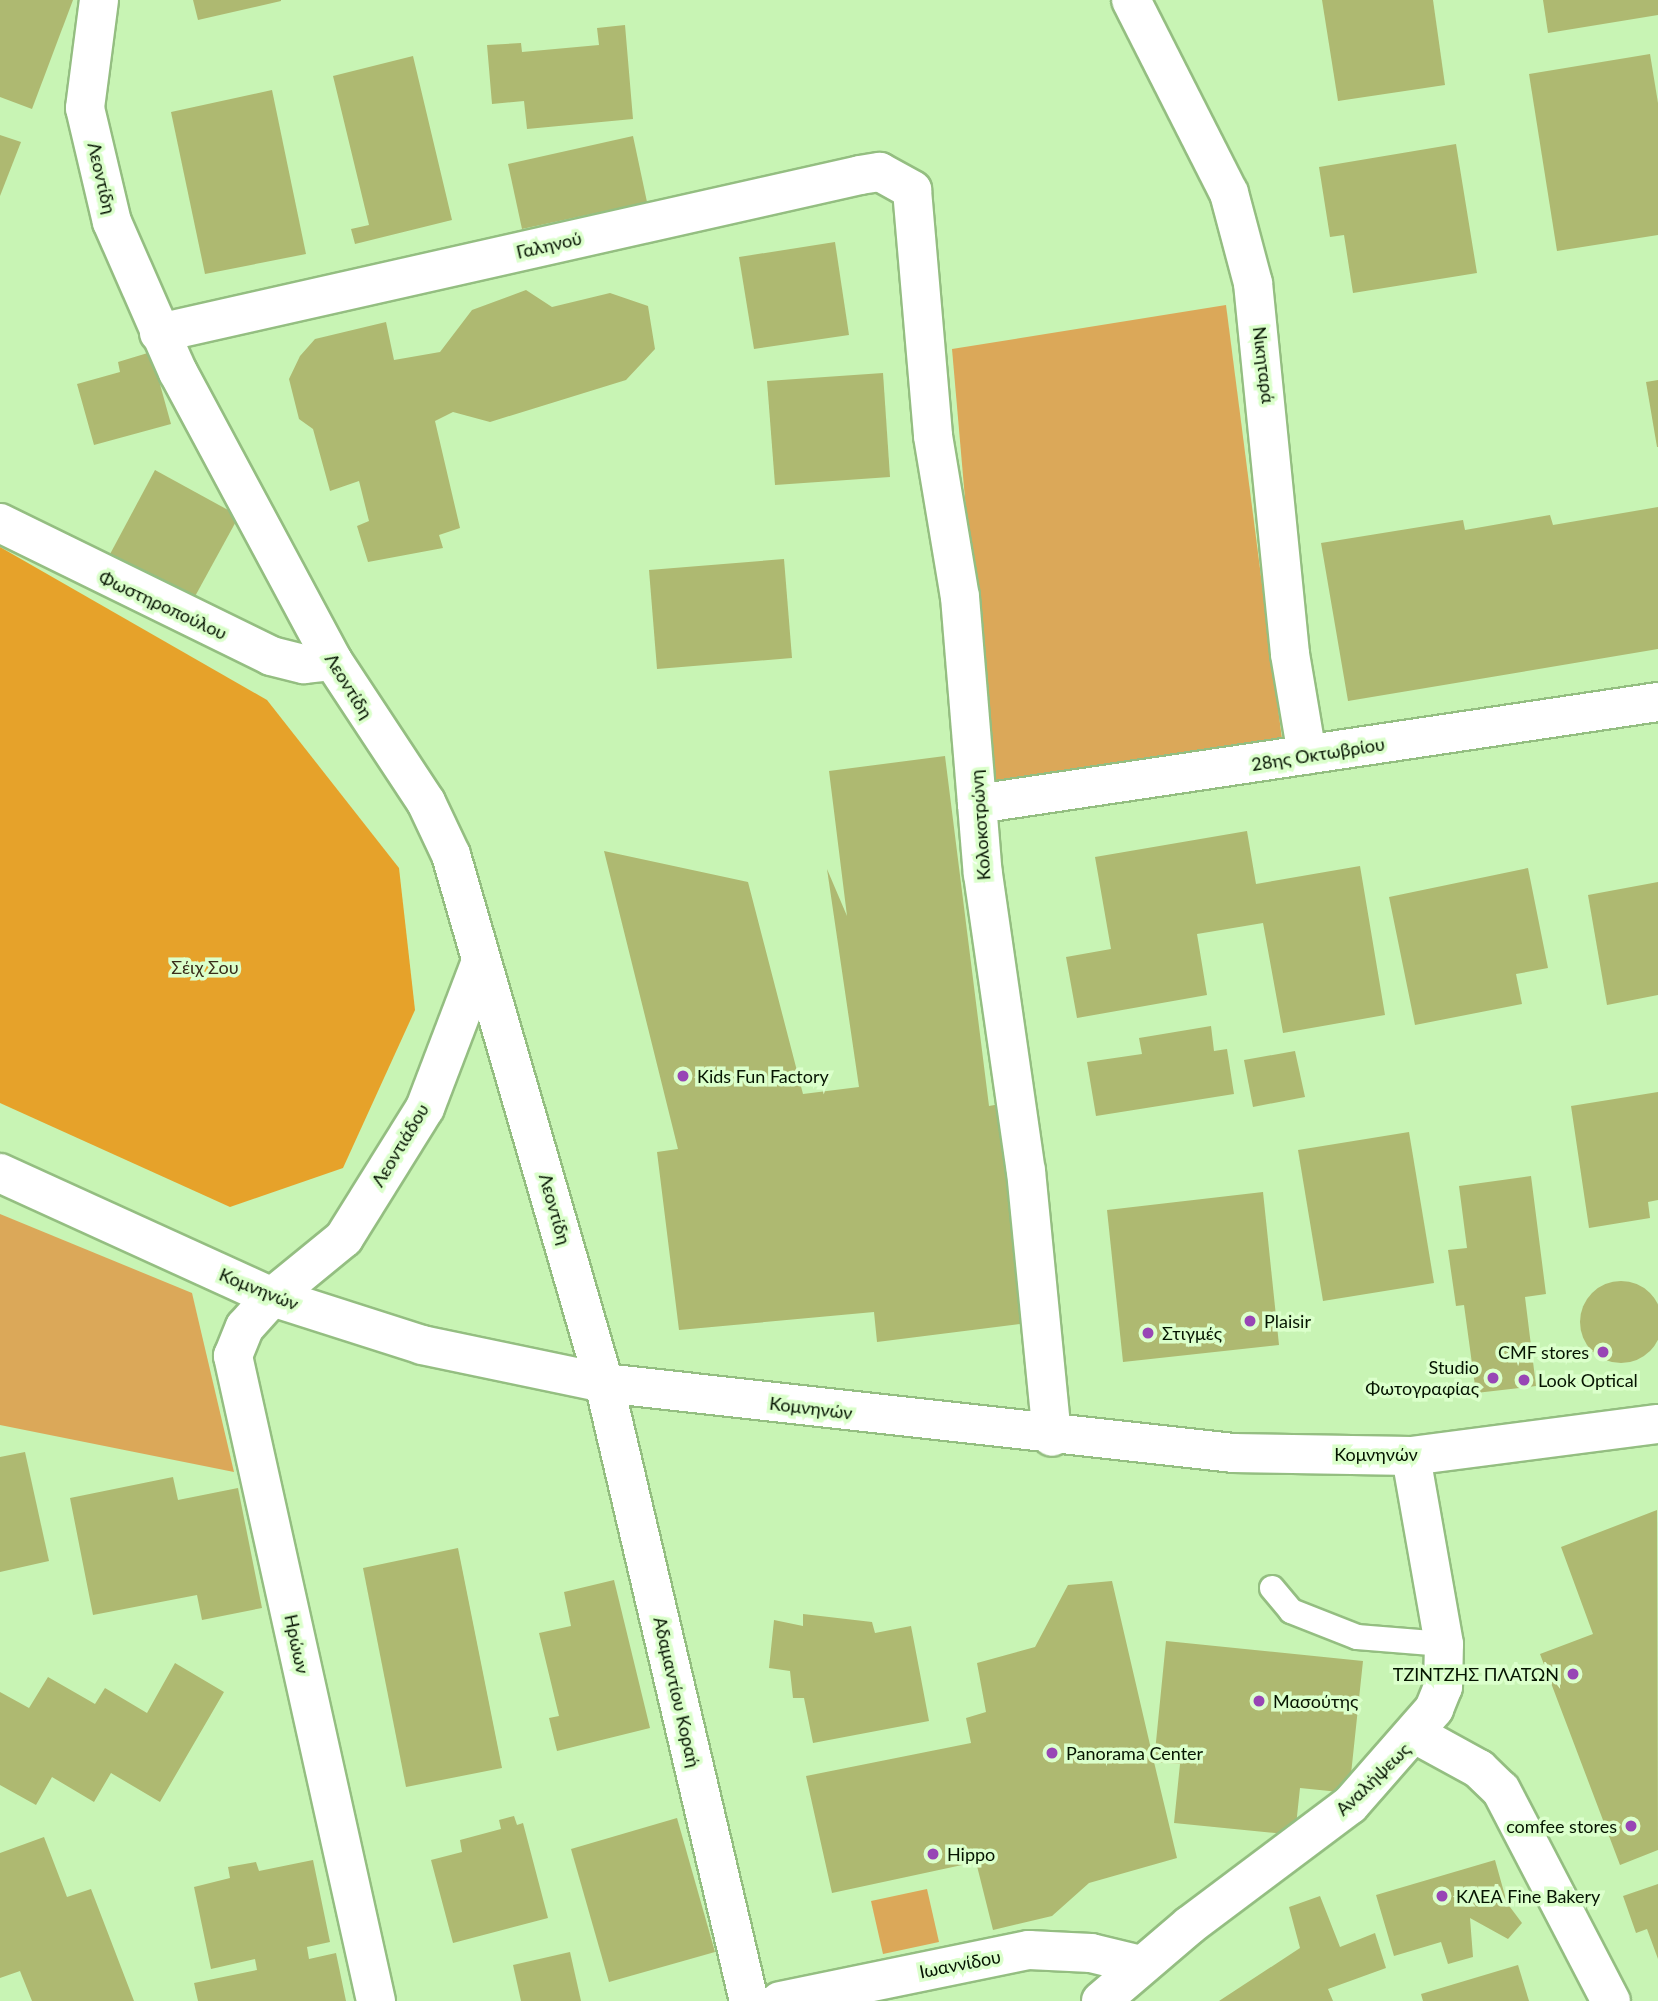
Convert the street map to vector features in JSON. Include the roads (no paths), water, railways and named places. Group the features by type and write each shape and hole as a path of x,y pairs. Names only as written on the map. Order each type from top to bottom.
{"street":[{"name":"Λεοντίδη","path":"99,0 86,108 112,222 159,333 333,661 426,802 451,855 604,1383"},
{"name":"Νικηταρά","path":"1130,0 1229,192 1253,283 1290,654 1307,755"},
{"name":"Γαληνού","path":"159,333 860,175 880,172 898,179 912,190 916,214"},
{"name":"Κολοκοτρώνη","path":"916,214 933,436 960,597 977,804 1026,1171 1052,1437"},
{"name":"Φωστηροπούλου","path":"0,523 271,656 304,664 333,661"},
{"name":"28ης Οκτωβρίου","path":"977,804 1658,702"},
{"name":"Λεοντιάδου","path":"272,1297 344,1238 366,1203 425,1108 481,961"},
{"name":"Κομνηνών","path":"0,1173 272,1297 422,1345 604,1383 1052,1437 1233,1453 1411,1456 1658,1424"},
{"name":"Ηρώων","path":"272,1297 244,1327 233,1356 376,2001"},
{"name":"Αδαμαντίου Κοραή","path":"604,1383 749,2001"},
{"name":"Αναλήψεως","path":"1101,2001 1141,1965 1350,1805 1417,1735 1443,1687 1444,1644 1411,1456"},
{"path":"1417,1735 1472,1765 1501,1790 1611,2001"},
{"name":"Ιωαννίδου","path":"780,2001 1029,1950 1091,1953 1141,1965"}],"lane":[{"path":"1272,1588 1291,1611 1357,1637 1444,1644"}],"place":[{"name":"Kids Fun Factory","path":"683,1076"},
{"name":"Plaisir","path":"1250,1321"},
{"name":"Στιγμές","path":"1148,1333"},
{"name":"CMF stores","path":"1603,1352"},
{"name":"Studio Φωτογραφίας","path":"1493,1378"},
{"name":"Look Optical","path":"1524,1380"},
{"name":"ΤΖΙΝΤΖΗΣ ΠΛΑΤΩΝ","path":"1573,1674"},
{"name":"Μασούτης","path":"1259,1701"},
{"name":"Panorama Center","path":"1052,1753"},
{"name":"comfee stores","path":"1631,1826"},
{"name":"Hippo","path":"933,1854"},
{"name":"ΚΛΕΑ Fine Bakery","path":"1442,1896"}],"park label":[{"name":"Σέιχ Σου","path":"205,967"}]}
